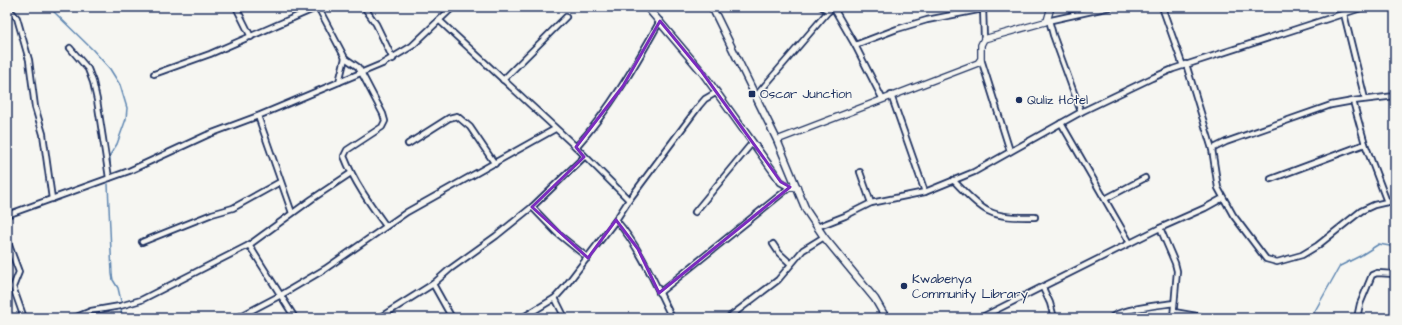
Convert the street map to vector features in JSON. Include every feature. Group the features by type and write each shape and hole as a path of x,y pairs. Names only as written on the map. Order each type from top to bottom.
{"main road":[{"path":"647,7 717,92 781,182 793,187"},
{"path":"712,7 777,140 793,187 824,237 869,290 886,318"}],"street":[{"path":"7,7 16,18 29,60 35,107 43,134 52,199"},
{"path":"236,7 251,37"},
{"path":"154,74 210,54 318,7 345,58 358,67 361,72 381,110 385,121 382,127 345,152 344,156 351,173 386,226"},
{"path":"364,7 376,24 393,59"},
{"path":"7,215 129,171 207,135 258,116 393,59 412,46 453,7"},
{"path":"822,7 831,8 855,44 882,98"},
{"path":"1051,7 1048,21 1081,112"},
{"path":"984,39 1048,21 1110,7"},
{"path":"1162,7 1184,65 1212,149 1218,188 1233,215 1266,260 1277,262 1302,255 1317,246 1361,211 1374,205 1395,202"},
{"path":"817,227 845,216 871,203 925,192 974,172 1081,112 1152,78 1184,65 1361,8 1369,7"},
{"path":"756,96 831,8"},
{"path":"855,44 927,20 983,8 984,39 980,48 980,60 1010,151"},
{"path":"1344,14 1365,99"},
{"path":"503,80 566,17"},
{"path":"440,21 576,147 584,157 629,200"},
{"path":"576,147 604,114 623,86 660,21"},
{"path":"70,48 88,69 93,82 108,178"},
{"path":"338,82 345,58"},
{"path":"777,140 882,98 978,63 980,60"},
{"path":"522,318 555,298 588,258 699,106 705,99 717,92"},
{"path":"891,95 925,192"},
{"path":"1212,149 1226,142 1331,105 1365,99 1395,96"},
{"path":"1353,101 1365,144 1387,202"},
{"path":"258,116 292,213"},
{"path":"408,144 449,118 457,116 470,127 495,164"},
{"path":"1061,123 1130,243"},
{"path":"237,318 281,295 342,257 407,212 555,129"},
{"path":"695,212 752,143"},
{"path":"1271,179 1365,144"},
{"path":"379,318 434,284 450,269 496,236 532,207 584,157"},
{"path":"860,172 871,203"},
{"path":"74,318 91,311 120,306 141,300 249,245 292,213 351,173"},
{"path":"1105,199 1145,178"},
{"path":"953,180 988,211 1010,216 1035,217"},
{"path":"142,242 212,214 233,208 280,182"},
{"path":"659,293 793,187"},
{"path":"982,318 1160,228 1206,208 1223,198"},
{"path":"532,207 557,233 588,258"},
{"path":"616,220 629,234 638,249 672,318"},
{"path":"1160,228 1177,271 1173,318"},
{"path":"728,318 778,280 803,250 824,237"},
{"path":"7,240 18,272 13,287 24,318"},
{"path":"773,244 779,253 791,264"},
{"path":"249,245 295,318"},
{"path":"1357,318 1360,304 1372,275 1377,273 1395,274"},
{"path":"434,284 452,318"},
{"path":"1043,288 1050,303 1054,318"},
{"path":"555,298 565,318"},
{"path":"1111,318 1113,315 1122,311 1174,304"},
{"path":"1174,312 1208,318"}],"highlighted area":[{"path":"660,21 702,72 781,182 790,187 659,293 638,249 616,220 588,258 532,207 584,157 576,147 623,86"}],"waterway":[{"path":"49,7 93,50 110,69 120,85 127,108 126,119 117,144 110,155 110,168"},
{"path":"108,184 112,274 113,280 118,288 121,301"},
{"path":"1311,318 1340,266 1379,244 1395,247"},
{"path":"121,309 122,318"}],"place":[{"name":"Oscar Junction","path":"752,94"},
{"name":"Quliz Hotel","path":"1019,100"},
{"name":"Kwabenya Community Library","path":"904,286"}]}
